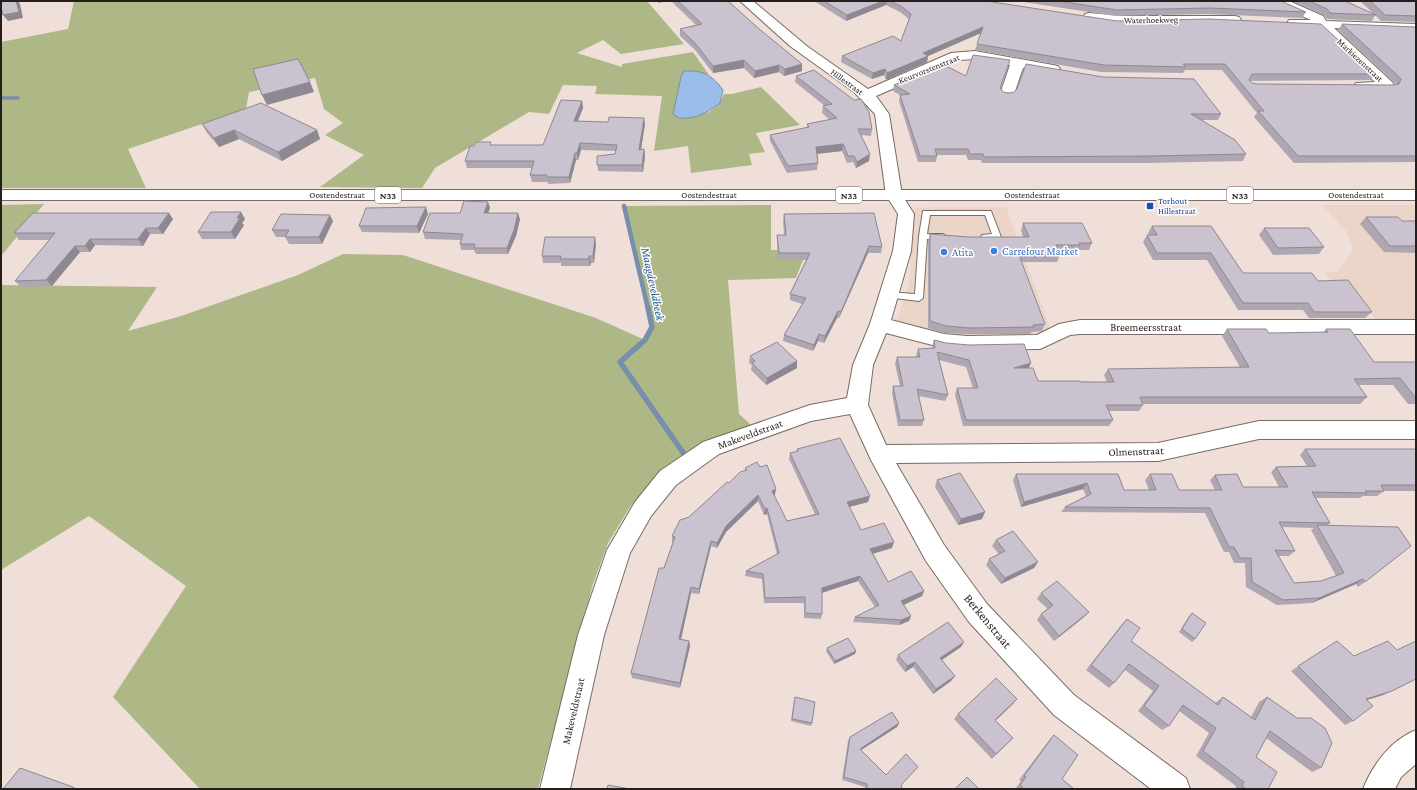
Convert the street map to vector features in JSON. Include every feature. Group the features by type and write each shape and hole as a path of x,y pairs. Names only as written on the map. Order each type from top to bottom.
{"main road":[{"name":"Oostendestraat","path":"1,195 1416,195"}],"street":[{"name":"Hillestraat","path":"746,1 812,56 867,95 876,104 882,114 894,195"},
{"path":"1279,1 1319,19 1322,24"},
{"name":"Waterhoekweg","path":"1077,15 1115,20 1206,18 1250,21"},
{"path":"1280,22 1416,28"},
{"name":"Markiezenstraat","path":"1322,24 1388,86 1349,86"},
{"name":"Keurvorstenstraat","path":"867,95 956,56 964,55 975,55 1063,71"},
{"path":"1007,94 1018,63"},
{"path":"857,405 863,365 880,324 902,251 906,214 894,195"},
{"name":"Breemeersstraat","path":"880,324 944,341 967,343 1040,342 1066,329 1080,327 1416,327"},
{"name":"Berkenstraat","path":"857,405 860,416 879,454 935,553 978,614 1064,705 1175,789"},
{"name":"Makeveldstraat","path":"555,789 591,635 619,550 643,509 668,478 711,448 810,413 857,405"},
{"name":"Olmenstraat","path":"879,454 1158,452 1259,430 1416,430"},
{"path":"1378,789 1390,767 1416,744"}],"lane":[{"path":"889,295 919,298 926,213 988,213 997,237 975,237"},
{"path":"923,236 953,237"}],"shaded area":[{"path":"1322,205 1416,205 1416,322 1378,322 1348,283 1333,282 1324,271 1338,272 1353,250 1347,232"},
{"path":"1006,207 1050,328 1038,338 945,337 907,327 897,321 909,284 915,208"}],"green space":[{"path":"74,1 647,1 684,44 621,54 603,40 577,53 622,67 622,64 693,52 709,75 693,71 685,119 709,112 720,103 724,94 732,94 761,87 800,125 756,133 765,152 749,154 752,165 691,173 688,146 654,151 662,96 595,94 597,86 563,85 549,114 529,112 435,168 422,188 320,187 364,155 325,135 343,123 324,109 315,78 249,92 246,109 128,149 146,188 1,188 1,42 68,29"},
{"path":"44,204 1,256 1,205"},
{"path":"771,205 771,250 807,250 796,278 728,280 739,414 751,425 684,454 652,483 630,507 608,543 593,584 538,789 200,789 113,697 186,586 89,516 1,570 1,285 157,287 128,331 181,316 298,275 343,254 403,255 596,318 645,340 652,327 624,206"}],"water":[{"path":"684,71 697,71 711,77 723,90 720,103 696,117 679,118 673,114 681,77"}],"building":[{"path":"1,1 16,1 19,12 3,15"},
{"path":"678,1 728,1 802,64 785,69 779,65 755,71 744,60 713,66 695,43 680,29 702,24"},
{"path":"824,1 883,1 847,15"},
{"path":"890,1 986,1 1117,21 1209,19 1321,24 1375,74 1252,74 1249,80 1252,83 1257,84 1399,84 1401,79 1342,24 1416,27 1416,156 1298,156 1258,111 1264,111 1225,64 1183,64 1186,67 1104,65 977,44 983,27 923,53 928,56 887,73 885,69 873,73 842,56 893,36 901,41 911,14 901,6"},
{"path":"1058,1 1281,1 1306,12 1209,8 1117,10"},
{"path":"1309,1 1345,1 1376,15 1330,13 1327,9"},
{"path":"1370,1 1416,1 1416,16 1385,15"},
{"path":"973,55 1010,60 1000,88 1003,92 1009,93 1014,92 1017,89 1026,64 1103,77 1194,79 1221,114 1191,114 1235,140 1246,154 984,157 983,154 970,154 968,149 935,149 937,156 920,156 900,95 910,94 894,85 942,64 966,76"},
{"path":"298,59 310,82 262,95 253,69"},
{"path":"814,70 854,100 861,99 869,112 872,129 858,129 870,154 857,162 854,156 848,156 843,144 816,147 818,163 788,166 770,135 809,127 807,124 837,118 823,106 832,104 796,76"},
{"path":"561,100 582,101 574,121 608,122 609,117 644,118 639,150 644,149 642,165 597,165 597,156 615,154 617,145 580,143 577,153 575,153 569,177 530,175 534,161 465,161 470,146 474,146 476,142 491,142 490,145 543,145"},
{"path":"261,103 317,130 278,152 234,130 214,138 202,124"},
{"path":"464,201 488,202 484,213 518,213 514,230 507,248 474,248 475,244 460,244 463,234 423,232 430,213 460,213"},
{"path":"426,207 417,226 359,226 366,208"},
{"path":"211,212 241,212 237,218 240,218 231,232 198,232"},
{"path":"33,213 169,213 158,228 146,228 138,239 90,239 85,246 75,246 46,280 15,281 55,233 14,233"},
{"path":"874,213 882,247 869,246 841,312 838,311 825,336 819,334 814,345 784,335 806,298 790,294 810,253 779,253 777,235 786,235 784,214"},
{"path":"281,214 330,215 319,237 285,237 289,230 272,230"},
{"path":"1366,217 1398,217 1402,221 1416,221 1416,246 1390,246"},
{"path":"1023,223 1082,223 1092,243 1079,243 1080,245 1056,245 1060,255 1019,255 1045,324 1033,325 1034,327 970,328 946,326 930,321 930,234 968,237 1029,237"},
{"path":"1152,226 1211,226 1243,273 1312,273 1318,281 1348,280 1372,312 1314,312 1308,303 1243,303 1211,253 1157,253 1147,235 1157,235"},
{"path":"1264,228 1309,228 1324,247 1278,248"},
{"path":"545,237 595,237 593,256 589,256 589,259 560,259 561,256 542,256"},
{"path":"1227,329 1266,329 1269,333 1328,332 1326,329 1350,329 1374,362 1416,362 1416,397 1400,378 1354,379 1367,397 1140,397 1143,405 1106,405 1113,420 966,420 957,388 978,388 969,360 937,352 948,395 917,389 924,420 900,420 893,386 903,386 897,357 920,357 918,349 935,348 934,340 946,343 969,345 1024,344 1031,363 1014,368 1033,368 1038,381 1114,382 1108,369 1249,367"},
{"path":"777,342 797,361 767,378 752,363 755,361 750,356"},
{"path":"840,438 870,496 847,502 861,530 884,523 894,542 870,549 888,582 911,571 924,591 901,601 911,616 901,620 855,617 879,605 860,576 822,588 822,614 805,613 805,597 765,598 763,574 746,571 779,553 767,508 765,509 758,495 726,526 717,543 711,541 699,589 691,587 679,639 689,641 680,683 631,673 659,568 664,568 675,537 672,536 680,520 689,517 727,482 729,483 740,472 747,470 745,468 757,462 760,467 767,465 776,489 772,491 787,521 819,514 790,453 798,451 797,449"},
{"path":"1305,449 1416,449 1416,485 1381,485 1384,491 1365,491 1367,493 1312,492 1330,523 1279,522 1295,551 1275,550 1294,583 1321,581 1344,573 1317,525 1398,527 1411,546 1365,582 1363,579 1319,598 1283,600 1252,582 1251,558 1240,558 1234,547 1229,547 1210,508 1065,507 1091,494 1087,483 1024,502 1016,474 1118,474 1124,490 1156,490 1150,474 1172,474 1179,490 1222,490 1215,475 1237,474 1243,487 1288,487 1276,467 1316,466"},
{"path":"960,473 985,512 961,519 937,480"},
{"path":"1013,531 1038,562 1005,578 989,559 1005,551 996,540"},
{"path":"1057,581 1089,612 1059,636 1041,614 1053,605 1041,593"},
{"path":"1192,613 1206,623 1195,639 1182,629"},
{"path":"1127,619 1140,628 1131,641 1218,705 1223,697 1255,720 1267,697 1297,718 1311,718 1325,728 1332,743 1321,768 1270,731 1256,757 1277,772 1268,789 1246,789 1242,786 1244,782 1203,751 1216,728 1183,705 1169,726 1144,706 1159,686 1129,664 1114,683 1091,665"},
{"path":"948,622 964,642 940,658 955,676 936,689 915,662 907,666 898,655"},
{"path":"848,638 856,651 835,661 827,648"},
{"path":"1337,641 1354,656 1388,641 1397,650 1416,641 1416,679 1392,691 1366,699 1373,706 1353,721 1298,666"},
{"path":"996,678 1017,699 995,720 1013,738 996,754 958,714"},
{"path":"795,697 815,702 812,723 792,719"},
{"path":"892,712 899,723 860,749 886,775 906,754 918,767 902,784 901,789 867,789 867,784 844,777 850,737"},
{"path":"1054,735 1078,755 1062,779 1074,789 1024,789 1020,785 1026,777 1024,776"},
{"path":"20,768 73,787 72,789 3,789"},
{"path":"967,777 979,789 955,789"},
{"path":"608,785 630,789 607,789"}],"waterway":[{"name":"Maagdeveldbeek","path":"1,98 18,98"},
{"name":"Maagdeveldbeek","path":"624,206 648,309"},
{"name":"Maagdeveldbeek","path":"648,308 652,327 645,340 620,362 684,454"}],"place":[{"name":"Torhout Hillestraat","path":"1150,206"},
{"name":"Carrefour Market","path":"994,251"},
{"name":"Atita","path":"944,252"}]}
